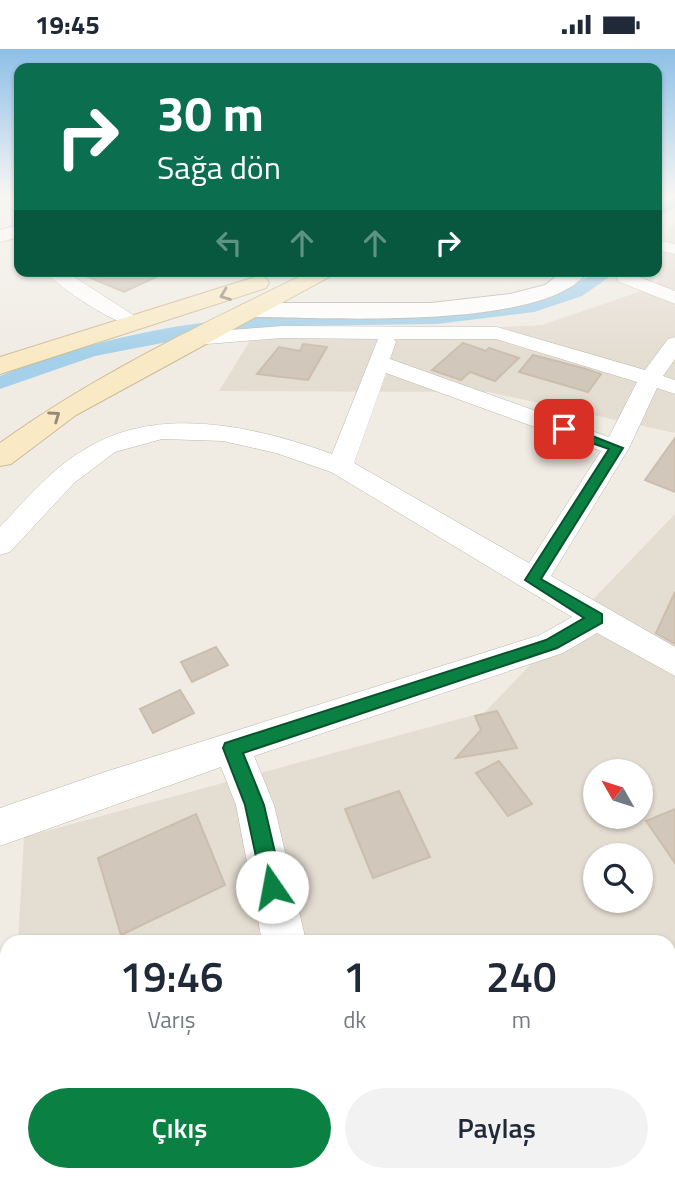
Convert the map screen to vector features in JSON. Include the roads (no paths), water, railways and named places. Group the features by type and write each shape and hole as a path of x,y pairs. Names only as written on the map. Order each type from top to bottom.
{"main road":[{"path":"0,366 70,341 214,300 273,277"},
{"path":"0,457 66,409 207,332 317,277"}],"street":[{"path":"61,277 134,322"},
{"path":"250,310 431,310 484,304 553,290 569,277"},
{"path":"627,277 675,298"},
{"path":"340,466 380,363 389,331"},
{"path":"207,332 498,333 663,383"},
{"path":"533,580 617,448 663,383 675,343"},
{"path":"380,363 617,448"},
{"path":"0,545 49,493 103,448 136,434 188,432 256,440 299,450 340,466 675,663"},
{"path":"0,827 104,789 551,644 597,618"},
{"path":"232,748 255,805 283,935"}],"waterway":[{"path":"0,383 88,352 154,337 219,326 290,320 437,319 487,315 534,307 576,293 601,277"}]}
